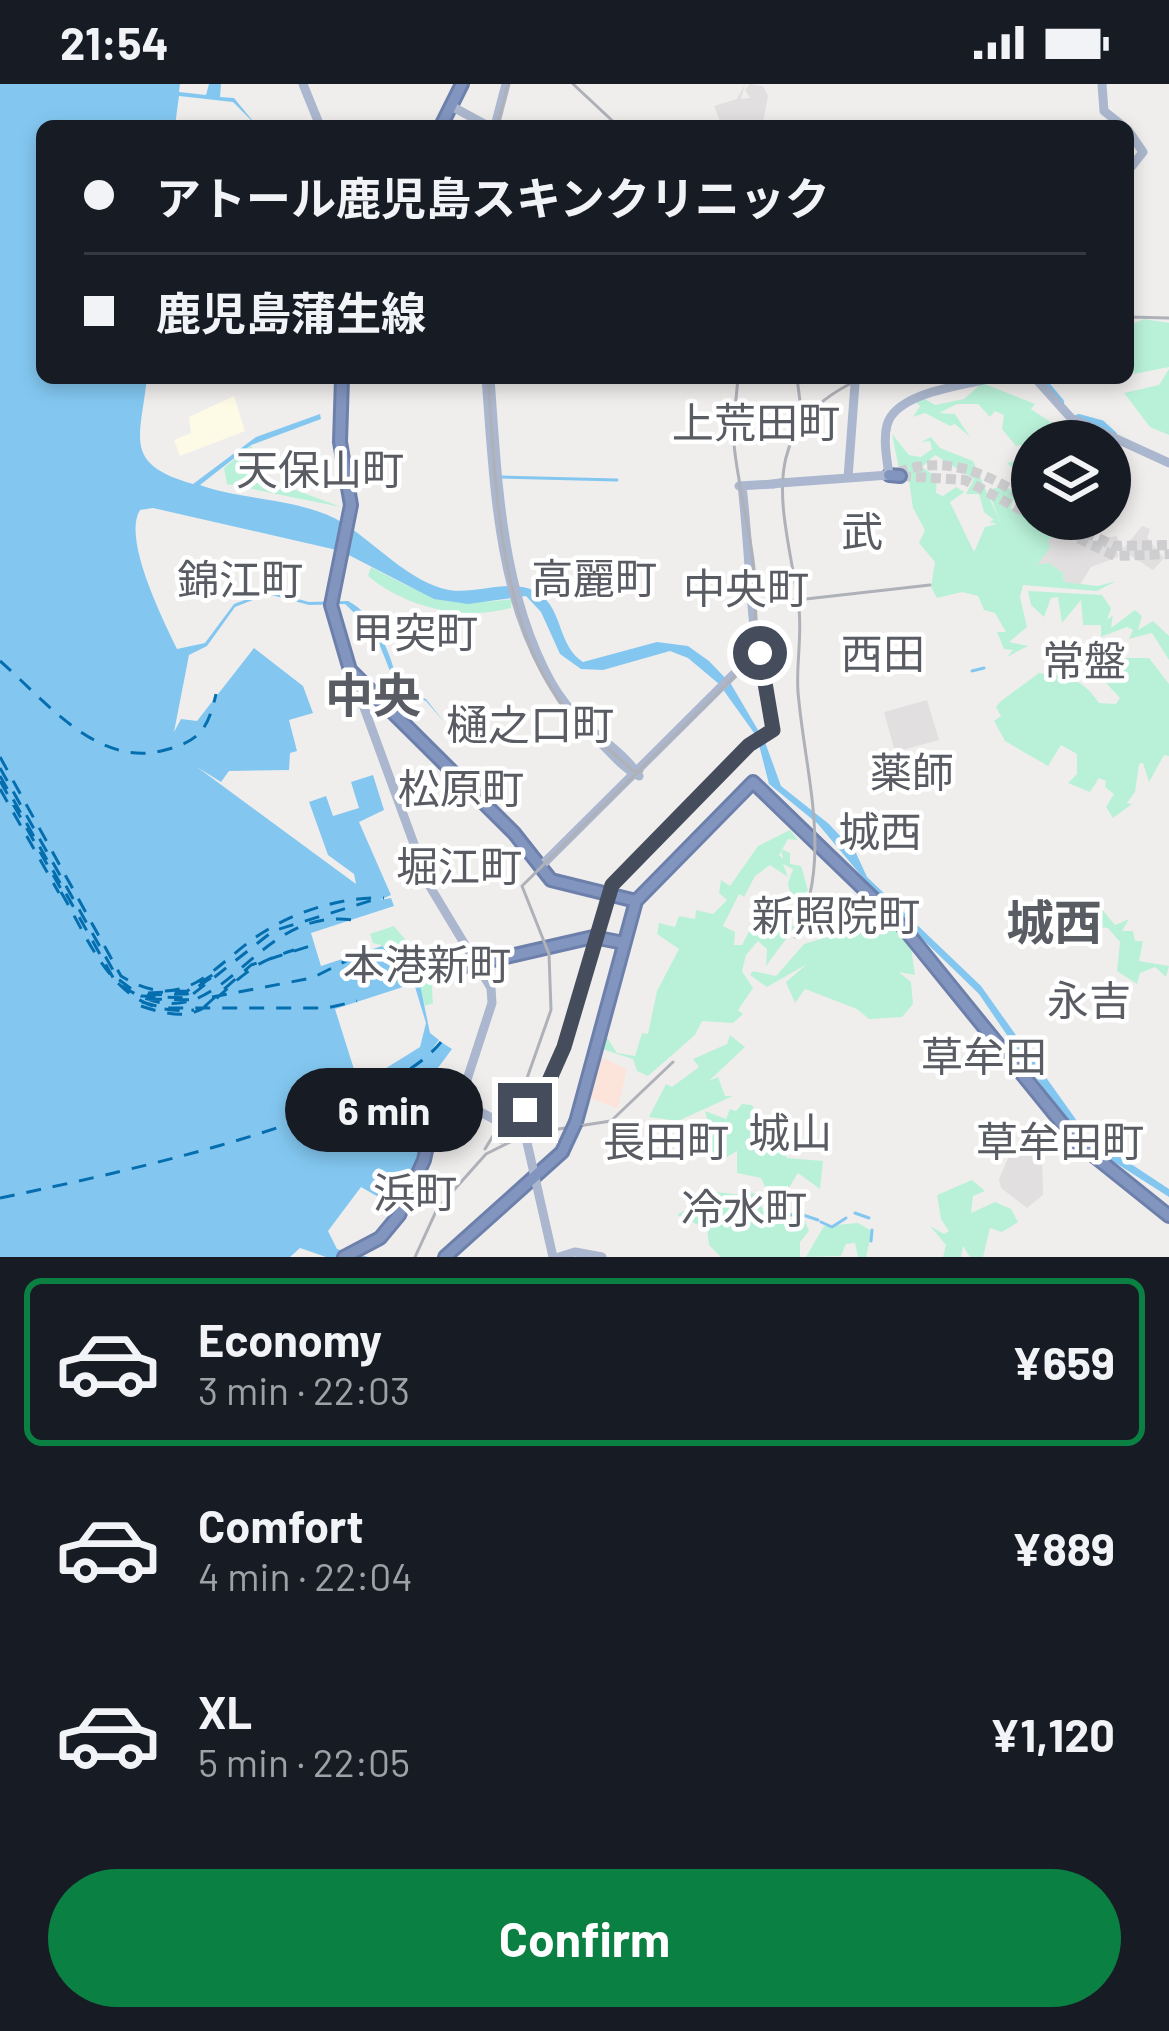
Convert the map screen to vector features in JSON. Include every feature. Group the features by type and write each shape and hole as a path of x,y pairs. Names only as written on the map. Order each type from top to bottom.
{"highway":[{"path":"446,120 463,84"},
{"path":"344,384 342,437 352,505 332,603 352,673 514,833 556,883 636,902"},
{"path":"446,1257 469,1230 562,1152 576,1122 636,902 752,783 902,926 1076,1141 1169,1217"},
{"path":"472,965 597,937 624,943"},
{"path":"348,1254 380,1238 394,1222 424,1163 438,1096"},
{"path":"469,1230 483,1225"}],"main road":[{"path":"302,84 317,120"},
{"path":"496,120 508,84"},
{"path":"1102,84 1102,108 1116,120"},
{"path":"454,108 481,120"},
{"path":"1134,138 1143,149 1134,167"},
{"path":"488,384 494,480 515,600 560,704 637,774"},
{"path":"848,478 855,384"},
{"path":"602,1257 575,1252 556,1257 521,1116 548,1083 564,1047 608,895 752,742 773,730 754,643 740,486 894,474 886,428 894,412 932,394 970,384"},
{"path":"1040,384 1071,418 1169,463"},
{"path":"541,868 725,684 754,643"},
{"path":"352,673 430,887 493,1000 460,1101 501,1123 501,1139"}],"shaded area":[{"path":"745,84 741,99 750,98 745,90 750,84 763,86 768,96 764,120 720,120 714,106 737,99"},
{"path":"234,396 245,431 180,456 174,440 191,433 189,417"},
{"path":"1142,526 1150,529 1147,538 1164,558 1153,570 1117,547 1118,557 1091,567 1080,585 1064,582 1063,573 1050,566 1036,566 1049,540 1119,540 1124,548"},
{"path":"927,700 939,740 895,752 884,712"},
{"path":"597,1055 627,1069 618,1109 586,1096"},
{"path":"1009,1156 1042,1156 1043,1195 1027,1208 1001,1188 999,1179"}],"green space":[{"path":"1144,319 1169,323 1169,367 1134,374 1134,323"},
{"path":"1169,369 1169,435 1150,427 1124,393 1159,385"},
{"path":"985,384 1035,404 1031,409 1048,420 1011,420 1011,440 1002,429 1004,415 995,411 990,417 978,404 957,404 939,413 955,414 970,437 955,424 925,413 913,417 920,406 916,403 923,398 935,405 964,399"},
{"path":"892,434 909,455 921,457 932,449 930,441 921,442 931,437 940,448 973,461 1001,524 988,490 1004,486 1011,490 1011,540 1048,540 1050,548 1037,565 1049,563 1063,573 1064,582 1098,586 1116,581 1097,591 1023,585 1020,597 1027,627 1009,642 1028,646 1007,657 1013,650 1004,649 997,632 1006,632 995,613 984,610 978,596 962,592 937,598 931,587 935,562 919,543 925,530 913,508 908,474 899,469","holes":["935,455 974,479 966,494 979,494 984,512 994,520 989,522 997,524 985,527 974,552 950,502 964,492 956,487 943,496 936,493 937,478 922,467"]},
{"path":"251,445 266,479 341,507 227,484 224,468"},
{"path":"371,567 438,597 470,602 512,599 511,608 474,613 418,604 368,576"},
{"path":"1028,591 1102,595 1111,608 1107,620 1113,615 1111,628 1135,610 1142,616 1138,630 1153,621 1169,636 1169,660 1152,633 1129,639 1133,630 1127,627 1101,637 1101,625 1083,625 1081,600 1062,623 1058,597 1051,598 1044,617 1031,605"},
{"path":"1076,651 1096,658 1149,658 1169,684 1169,756 1164,755 1149,782 1143,763 1139,764 1135,792 1127,803 1132,804 1113,818 1106,807 1114,794 1105,787 1106,781 1099,778 1090,792 1068,783 1077,774 1077,754 1061,745 1048,766 1005,741 994,721 1001,716 996,707 1001,701 1039,673 1075,680 1099,703 1116,704 1120,698 1095,671 1069,659"},
{"path":"790,830 798,840 788,839 782,849 790,853 790,864 801,866 808,890 797,904 792,903 788,883 793,869 783,864 788,877 770,865 755,876 744,897 739,894 723,926 735,932 734,945 742,945 766,899 773,899 775,914 795,927 766,966 767,949 758,941 746,955 742,971 753,988 738,1010 743,1014 733,1023 702,1021 695,1035 648,1076 637,1071 633,1059 602,1049 606,1036 617,1053 635,1056 642,1033 648,1034 657,991 679,949 657,934 659,923 675,927 679,916 695,919 696,910 713,914 727,900 719,893 721,880 730,886 758,846"},
{"path":"854,896 910,940 915,975 899,972 911,982 913,1004 902,1017 869,1019 857,1009 805,989 795,1003 786,982 807,964 767,987 750,975 753,971 776,976 804,944 830,936 835,927 827,927"},
{"path":"1100,907 1115,925 1129,919 1122,931 1133,931 1135,941 1143,941 1139,961 1169,966 1166,977 1155,967 1140,973 1137,984 1117,971 1120,942 1108,928 1096,927 1102,920"},
{"path":"394,926 428,966 433,1003 425,1006 415,969 402,970 381,945 373,943 370,934"},
{"path":"730,1035 745,1047 709,1081 718,1077 725,1096 733,1096 678,1121 649,1117 666,1084 672,1087 699,1067 693,1059 727,1044"},
{"path":"742,1104 752,1105 759,1119 773,1121 787,1158 823,1161 820,1189 798,1173 785,1194 770,1197 761,1178 737,1173 737,1151 715,1164 687,1139 707,1119 705,1111 726,1119 730,1109 736,1111"},
{"path":"972,1180 985,1191 973,1196 971,1213 995,1202 1011,1209 1018,1222 1002,1232 990,1228 983,1257 970,1257 963,1246 961,1257 943,1257 946,1245 930,1226 944,1234 949,1231 941,1219 937,1195"},
{"path":"716,1192 741,1195 743,1203 754,1202 748,1192 756,1194 770,1226 774,1207 782,1218 805,1221 809,1231 800,1242 800,1257 721,1257 709,1245 707,1229 677,1215"},
{"path":"858,1223 872,1231 866,1257 858,1257 855,1243 846,1244 841,1256 806,1257 824,1226"}],"water":[{"path":"0,84 180,84 179,92 206,95 209,84 221,84 220,97 234,98 252,120 233,102 179,96 176,120 36,120 36,384 146,384 140,434 146,458 155,468 193,484 256,437 320,414 321,419 251,445 200,485 327,515 434,586 460,591 507,586 530,589 547,601 569,647 583,662 657,642 688,646 731,684 765,742 781,786 829,824 856,853 867,877 981,986 1087,1135 1169,1189 1169,1197 1086,1144 1069,1126 979,994 879,897 818,824 769,784 757,737 719,684 688,658 670,651 603,670 581,669 560,654 541,612 526,596 468,604 434,599 341,551 153,508 140,510 136,539 140,559 177,649 205,643 234,604 269,591 309,602 348,601 367,616 382,639 398,688 426,699 444,722 426,701 397,689 375,633 345,604 309,605 268,594 235,607 207,646 189,655 174,732 181,719 197,721 254,648 303,686 313,713 289,720 297,751 290,753 289,770 229,771 221,782 197,767 356,884 354,874 328,855 309,802 326,796 333,816 359,808 351,782 373,775 384,810 359,822 391,895 380,900 391,898 394,906 311,933 321,966 382,946 402,970 417,970 430,1033 439,1040 431,1051 441,1042 452,1049 397,1123 395,1132 425,1147 409,1179 397,1173 382,1199 361,1187 328,1231 337,1249 368,1257 326,1257 300,1248 290,1257 0,1257","holes":["412,977 426,1023 420,1047 359,1085 335,1009 406,986"]}],"waterway":[{"path":"1045,384 1060,402"},
{"path":"1079,418 1086,420"},
{"path":"501,477 617,480"},
{"path":"972,671 984,668"},
{"path":"779,1206 782,1216 800,1214 818,1220"},
{"path":"855,1213 869,1218"},
{"path":"821,1222 832,1227 846,1218"},
{"path":"871,1241 872,1230"}],"ferry route":[{"path":"0,661 75,728 117,750 141,753 187,742 206,725 216,694"},
{"path":"0,757 121,976 145,987 183,988 267,930 309,910 384,898"},
{"path":"0,768 118,979 141,996 188,998 273,931 376,899"},
{"path":"0,776 115,981 152,1000 182,1003 209,992 285,934 316,922 353,920"},
{"path":"0,781 61,889"},
{"path":"0,789 59,893"},
{"path":"61,892 97,956 127,991 168,1010 194,1010"},
{"path":"204,1007 251,965 313,945"},
{"path":"141,1006 179,1014 203,1009 255,966 294,950"},
{"path":"212,997 312,978 364,952"},
{"path":"148,993 187,991 217,972"},
{"path":"147,995 187,994 215,975"},
{"path":"147,999 197,1000"},
{"path":"142,1002 164,1008 327,1008 357,1001"},
{"path":"0,1198 167,1160 301,1120 409,1070 441,1042"}],"tunnel":[{"path":"898,472 951,466 1011,490"},
{"path":"901,476 965,480 1011,505"},
{"path":"1082,540 1115,556 1169,554"},
{"path":"1102,540 1115,546 1169,545"}],"tram line":[{"path":"499,120 508,84"},
{"path":"488,384 504,550 526,637 565,708 633,771 642,771"},
{"path":"485,1149 526,1081 551,1010 549,954 522,886 736,675 749,650 756,594 734,444 737,384"}],"railway":[{"path":"573,84 612,120"},
{"path":"1134,317 1169,318"},
{"path":"795,431 801,409 798,384"},
{"path":"795,937 807,908 815,848 798,692 799,609 783,508 783,478 788,449 802,423 826,399 852,384"},
{"path":"779,602 930,585"},
{"path":"415,1257 437,1209 486,1154 526,1134 611,1121 673,1062"}],"district":[{"name":"上荒田町","path":"756,421"},
{"name":"天保山町","path":"320,468"},
{"name":"武","path":"862,530"},
{"name":"高麗町","path":"594,577"},
{"name":"錦江町","path":"240,578"},
{"name":"中央町","path":"746,587"},
{"name":"甲突町","path":"415,631"},
{"name":"西田","path":"883,652"},
{"name":"常盤","path":"1084,659"},
{"name":"中央","path":"373,694"},
{"name":"樋之口町","path":"530,723"},
{"name":"薬師","path":"912,771"},
{"name":"松原町","path":"461,787"},
{"name":"城西","path":"880,830"},
{"name":"堀江町","path":"459,865"},
{"name":"新照院町","path":"836,914"},
{"name":"城西","path":"1054,921"},
{"name":"本港新町","path":"427,963"},
{"name":"永吉","path":"1089,999"},
{"name":"草牟田","path":"984,1055"},
{"name":"城山","path":"790,1131"},
{"name":"長田町","path":"666,1140"},
{"name":"草牟田町","path":"1060,1140"},
{"name":"浜町","path":"415,1191"},
{"name":"冷水町","path":"744,1207"}],"route":[{"path":"525,1110 548,1083 564,1047 612,885 749,745 773,730 760,653"}]}
